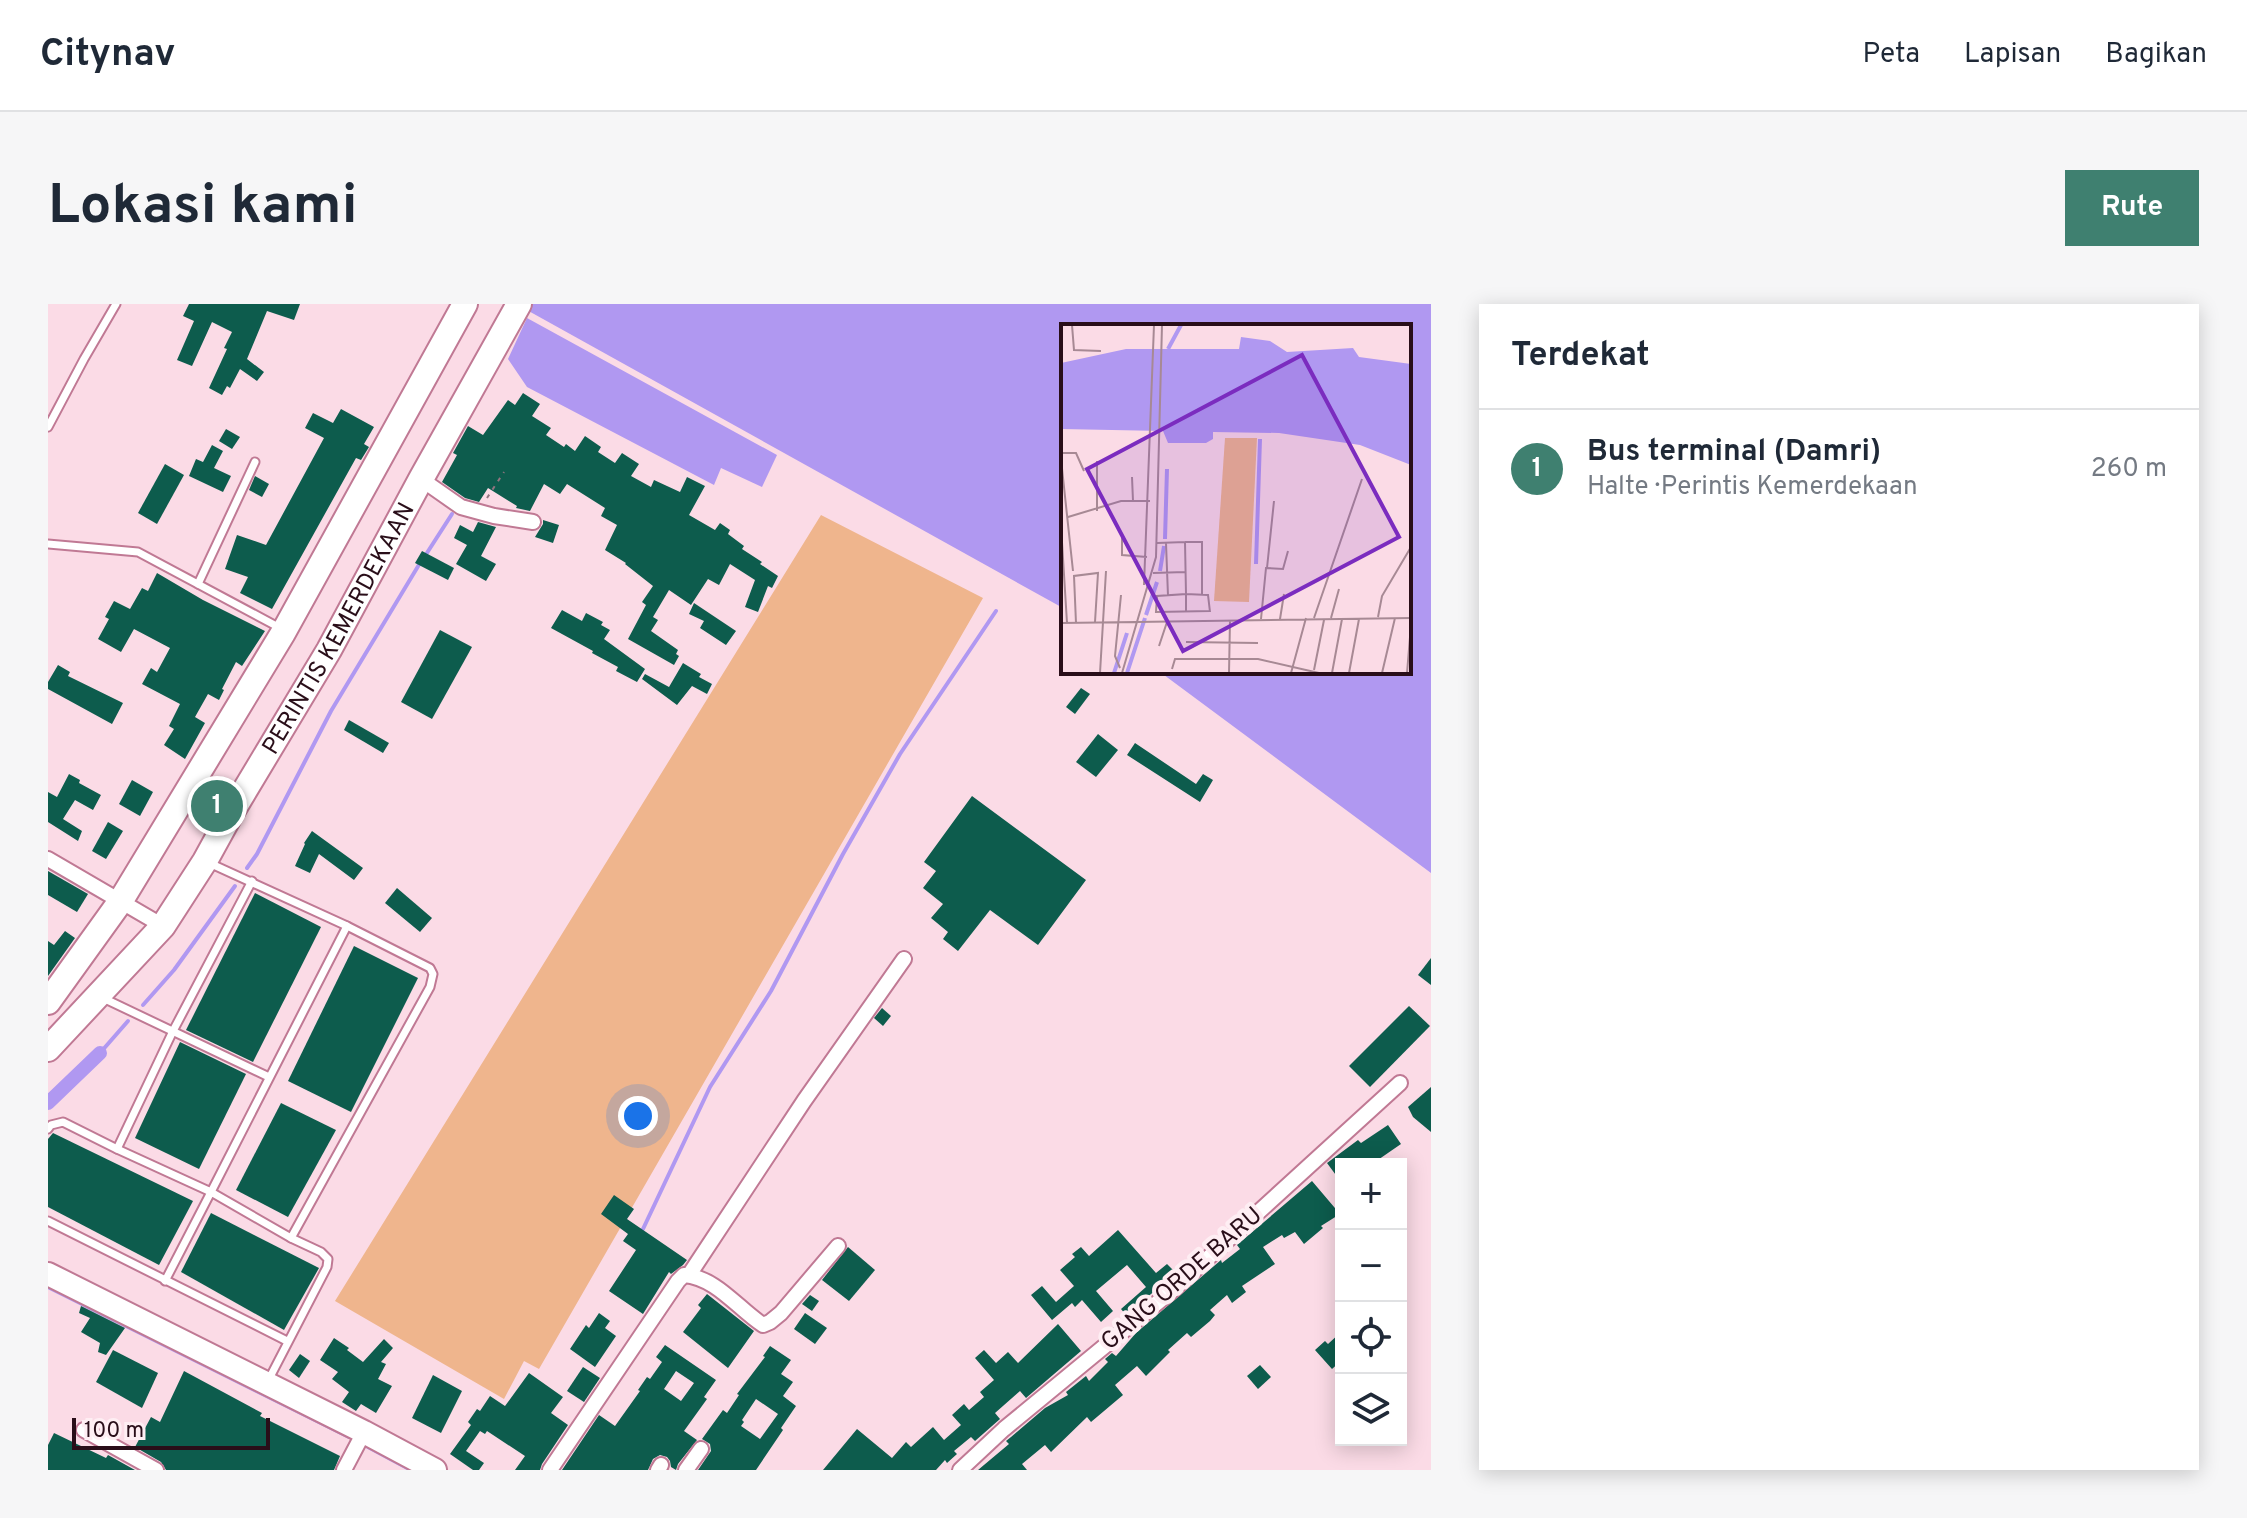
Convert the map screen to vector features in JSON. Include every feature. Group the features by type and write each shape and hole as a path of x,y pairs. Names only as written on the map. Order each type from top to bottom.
{"highway":[{"path":"48,1002 120,902 284,630 465,304"},
{"name":"PERINTIS KEMERDEKAAN","path":"48,1049 163,926 205,861 329,650 519,304"}],"main road":[{"path":"48,1274 435,1470"}],"street":[{"path":"426,469 461,507 533,522"},
{"path":"48,859 163,926"},
{"path":"689,1275 779,1137 904,959"},
{"name":"GANG ORDE BARU","path":"960,1470 1004,1429 1174,1289 1400,1083"},
{"path":"550,1470 684,1275 705,1280 763,1325 781,1313 838,1246"},
{"path":"84,1430 156,1470"},
{"path":"344,1470 364,1432"},
{"path":"686,1470 701,1449"}],"lane":[{"path":"48,427 116,304"},
{"path":"198,584 255,462"},
{"path":"48,544 138,552 284,630"},
{"path":"205,861 347,926 430,968 433,974 430,987 291,1238"},
{"path":"117,1149 173,1031 252,881"},
{"path":"165,1281 347,926"},
{"path":"97,996 269,1077"},
{"path":"48,1129 63,1122 211,1192 321,1252 328,1259 327,1267 267,1385"},
{"path":"48,1221 287,1341"}],"path":[{"path":"478,512 504,472"}],"shaded area":[{"path":"516,304 1431,304 1431,873 1163,674 1411,674 1411,324 1061,324 1061,607"},
{"path":"527,318 777,455 762,487 721,468 714,485 527,387 508,359"},
{"path":"821,515 983,598 539,1369 524,1361 504,1399 335,1301"}],"building":[{"path":"189,304 300,304 294,320 267,311 247,359 264,372 257,381 240,369 230,388 227,386 222,395 209,388 232,332 212,322 192,366 177,360 194,321 183,316"},
{"path":"523,393 540,404 532,416 551,428 546,435 564,447 566,444 575,451 585,436 601,447 598,452 615,463 622,453 639,464 631,476 651,487 654,480 680,492 687,477 705,486 689,515 715,530 720,523 730,530 728,534 744,546 742,549 778,576 772,588 768,586 758,612 745,607 755,580 730,564 719,585 708,579 691,605 669,590 653,617 658,620 651,631 678,650 676,654 679,656 674,665 628,639 646,605 642,602 653,586 605,550 617,525 601,516 605,508 567,484 560,494 544,484 530,511 516,508 488,488 479,502 465,498 442,482 468,426 483,435 508,400 515,405"},
{"path":"341,409 374,427 364,444 369,447 361,460 356,458 272,609 240,593 248,577 225,569 237,535 266,545 324,438 305,428 313,413 333,423"},
{"path":"226,429 240,437 232,449 219,441"},
{"path":"212,445 223,451 214,468 231,476 223,492 189,476 196,459 203,462"},
{"path":"165,464 184,475 157,524 138,513"},
{"path":"255,476 269,484 262,497 249,490"},
{"path":"543,520 559,525 553,543 535,537"},
{"path":"478,522 496,527 481,556 496,564 486,581 456,564 467,545 454,538 460,525 473,532"},
{"path":"422,551 454,568 448,580 415,563"},
{"path":"157,573 265,631 242,666 236,662 219,700 208,694 195,717 205,723 185,759 164,745 174,729 169,726 180,704 142,684 151,668 157,672 170,648 134,629 121,652 98,639 114,601 130,609 142,588 148,591"},
{"path":"694,603 736,631 726,645 700,628 704,621 689,614"},
{"path":"562,610 582,621 586,613 603,622 601,625 610,630 604,639 645,669 637,682 616,671 618,667 593,651 551,628"},
{"path":"440,630 472,647 432,719 401,702"},
{"path":"683,663 712,684 707,694 692,686 677,705 642,679 645,674 669,687"},
{"path":"58,665 70,672 68,676 123,703 112,724 48,689 48,682"},
{"path":"1081,688 1090,694 1075,714 1066,707"},
{"path":"349,720 389,743 383,753 344,730"},
{"path":"1098,734 1118,750 1096,777 1076,762"},
{"path":"1135,743 1196,784 1203,774 1213,780 1200,802 1127,755"},
{"path":"69,774 101,795 93,810 75,800 63,819 82,831 78,841 48,822 48,792 57,797"},
{"path":"132,780 153,792 140,816 119,804"},
{"path":"972,796 1086,880 1038,945 990,910 958,951 943,939 948,932 931,918 943,904 923,888 936,871 924,862"},
{"path":"108,822 123,831 106,859 92,851"},
{"path":"312,831 363,868 354,880 319,854 310,873 295,866"},
{"path":"48,871 88,894 77,912 48,895"},
{"path":"397,888 432,918 420,932 385,903"},
{"path":"255,893 321,927 253,1062 186,1030"},
{"path":"65,931 75,938 48,976 48,941 54,945"},
{"path":"354,946 418,978 351,1112 288,1081"},
{"path":"1431,958 1431,985 1418,975"},
{"path":"1409,1006 1430,1026 1370,1087 1349,1066"},
{"path":"882,1008 891,1016 883,1026 874,1018"},
{"path":"180,1042 246,1074 199,1169 135,1138"},
{"path":"1431,1087 1431,1132 1413,1117 1408,1107"},
{"path":"281,1103 336,1130 288,1217 236,1190"},
{"path":"1388,1125 1401,1144 1381,1158 1335,1158 1335,1174 1327,1163 1358,1140 1361,1143"},
{"path":"53,1133 193,1201 159,1265 48,1207 48,1139"},
{"path":"1312,1181 1335,1208 1335,1217 1321,1226 1323,1228 1304,1244 1295,1232 1284,1238 1282,1235 1263,1247 1275,1264 1242,1286 1246,1292 1232,1303 1227,1295 1210,1310 1215,1315 1210,1321 1191,1337 1187,1333 1146,1376 1137,1366 1115,1385 1123,1395 1091,1422 1087,1417 1051,1452 1045,1445 1022,1464 1027,1470 978,1470 1045,1408 1068,1395 1066,1392 1086,1376 1089,1381 1108,1362 1105,1359 1112,1353 1116,1356 1136,1333 1221,1260 1222,1263 1240,1249 1237,1245"},
{"path":"614,1195 634,1209 627,1219 687,1260 671,1274 669,1272 643,1314 609,1291 636,1250 623,1241 628,1234 601,1214"},
{"path":"211,1213 319,1268 284,1330 181,1272"},
{"path":"1118,1230 1156,1273 1167,1264 1176,1273 1126,1315 1121,1309 1146,1287 1127,1265 1096,1291 1113,1311 1101,1322 1082,1300 1075,1307 1072,1303 1052,1320 1031,1295 1042,1286 1056,1302 1074,1286 1060,1270 1075,1257 1072,1254 1081,1247 1089,1256"},
{"path":"848,1247 875,1270 849,1301 822,1280"},
{"path":"707,1294 754,1331 728,1368 683,1332 701,1308 698,1305"},
{"path":"810,1295 819,1301 812,1311 802,1304"},
{"path":"81,1306 125,1328 106,1355 98,1352 100,1343 81,1332 90,1318 79,1313"},
{"path":"599,1313 610,1321 605,1328 616,1336 595,1367 570,1349 586,1325 589,1328"},
{"path":"805,1313 827,1328 815,1344 794,1329"},
{"path":"1058,1324 1081,1351 1026,1398 1020,1391 995,1413 1000,1419 975,1441 971,1437 954,1451 957,1454 947,1463 945,1460 936,1470 823,1470 857,1429 892,1458 906,1442 911,1447 933,1427 944,1440 961,1425 952,1415 964,1404 969,1410 984,1397 980,1392 994,1380 975,1358 984,1350 996,1363 1008,1352 1018,1363"},
{"path":"334,1338 363,1362 384,1339 393,1348 381,1362 386,1364 378,1379 392,1386 376,1413 361,1404 356,1411 342,1402 349,1392 332,1379 338,1372 320,1360"},
{"path":"1335,1338 1335,1366 1332,1369 1315,1350 1325,1341 1328,1344"},
{"path":"665,1345 716,1380 704,1397 707,1399 684,1431 697,1440 676,1470 671,1467 667,1457 660,1455 653,1459 648,1470 562,1470 599,1415 615,1426 647,1377 650,1379 662,1362 656,1357","holes":["676,1371 694,1383 681,1401 664,1389"]},
{"path":"770,1346 791,1360 781,1374 793,1382 783,1396 796,1406 781,1428 783,1430 756,1470 698,1470 711,1451 710,1444 702,1439 723,1410 727,1413","holes":["756,1399 778,1414 760,1439 741,1426"]},
{"path":"113,1350 158,1373 142,1408 96,1382"},
{"path":"300,1354 310,1361 299,1378 289,1370"},
{"path":"1260,1365 1271,1377 1258,1389 1247,1376"},
{"path":"583,1367 600,1378 584,1402 567,1391"},
{"path":"184,1371 262,1413 260,1416 340,1456 334,1470 166,1470 161,1462 135,1447 151,1417 160,1422"},
{"path":"529,1373 563,1397 551,1413 568,1425 540,1470 515,1470 525,1456 487,1431 485,1434 480,1431 466,1451 484,1463 479,1470 473,1470 450,1454 471,1425 468,1422 477,1409 480,1411 490,1396 505,1406"},
{"path":"433,1375 462,1391 441,1433 412,1418"},
{"path":"54,1433 106,1458 108,1455 135,1470 48,1470 48,1445"}],"waterway":[{"path":"425,556 452,514"},
{"path":"247,868 331,711 420,563"},
{"path":"643,1229 710,1087 771,991 900,754 996,611"},
{"path":"143,1005 174,970 235,886"},
{"path":"100,1053 128,1021"},
{"path":"48,1103 100,1053"},
{"path":"48,1287 349,1437"},
{"path":"368,1447 411,1470"}],"place":[{"name":"Bus terminal (Damri)","path":"217,806"}]}
